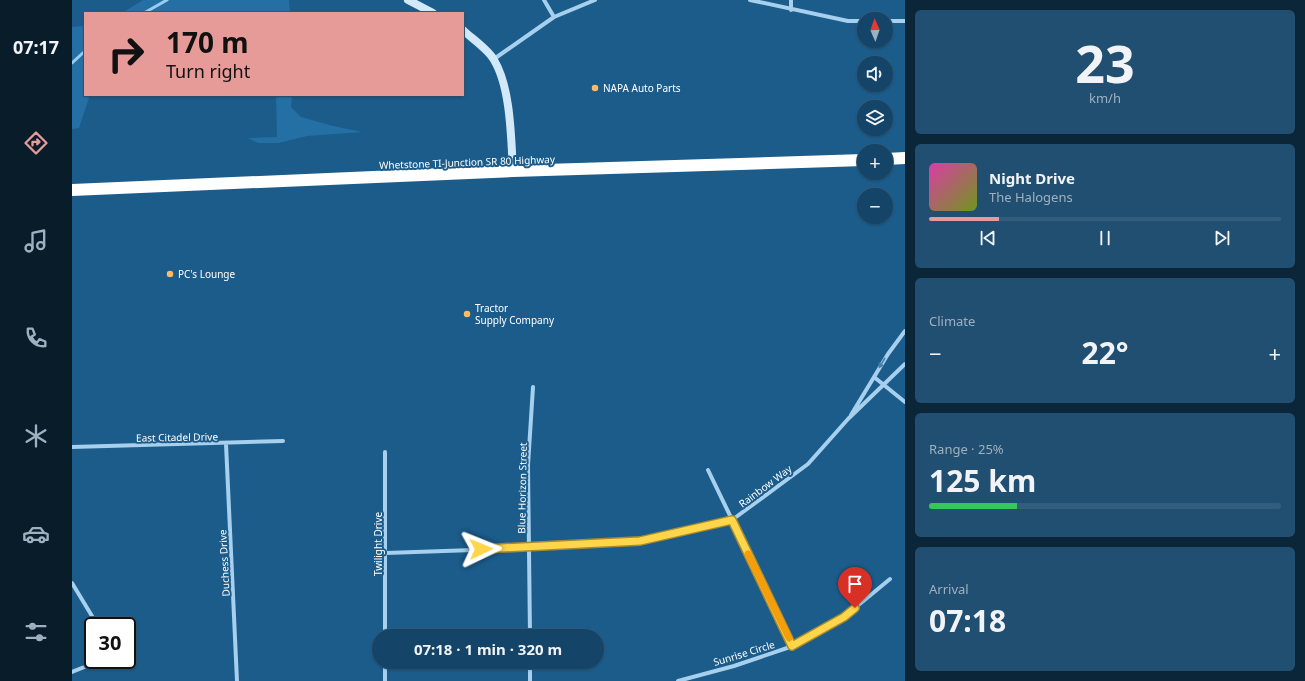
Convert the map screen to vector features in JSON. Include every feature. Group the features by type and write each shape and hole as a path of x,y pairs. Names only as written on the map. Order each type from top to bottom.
{"highway":[{"path":"893,159 905,158"},
{"name":"Whetstone TI-Junction SR 80 Highway","path":"72,190 513,171 857,160"}],"street":[{"path":"408,0 431,12"},
{"path":"544,0 554,17"},
{"path":"494,59 554,17 595,0"},
{"path":"750,0 848,22 857,21"},
{"path":"791,0 791,10"},
{"path":"893,21 905,21"},
{"path":"464,31 494,59 502,83 508,109 513,171"},
{"name":"Rainbow Way","path":"848,419 905,331"},
{"name":"Rainbow Way","path":"386,553 529,548 640,541 732,520 808,464 848,419 884,386 905,364"},
{"path":"874,377 905,402"},
{"name":"Blue Horizon Street","path":"530,629 528,465 534,387"},
{"name":"East Citadel Drive","path":"72,448 283,441"},
{"name":"Duchess Drive","path":"226,444 237,681"},
{"name":"Twilight Drive","path":"385,452 385,629"},
{"path":"708,470 792,646"},
{"name":"Sunrise Circle","path":"678,681 734,666 792,646 844,617 890,579"},
{"path":"72,582 93,617"},
{"path":"72,672 84,666"},
{"path":"385,669 385,681"},
{"path":"530,669 530,681"}],"shaded area":[{"path":"143,0 289,0 290,12 124,12"},
{"path":"84,26 84,96 90,96 79,128 72,129 72,27"},
{"path":"276,96 292,96 291,107 301,117 362,132 307,136 279,143 258,143 248,138 277,137"}],"waterway":[{"path":"146,12 167,0"},
{"path":"72,63 84,52"}],"slow traffic":[{"path":"748,554 789,638"}],"place":[{"name":"NAPA Auto Parts","path":"595,88"},
{"name":"PC's Lounge","path":"170,274"},
{"name":"Tractor Supply Company","path":"467,314"}],"route":[{"path":"481,549 529,548 640,541 732,520 792,646 844,617 855,608"}]}
